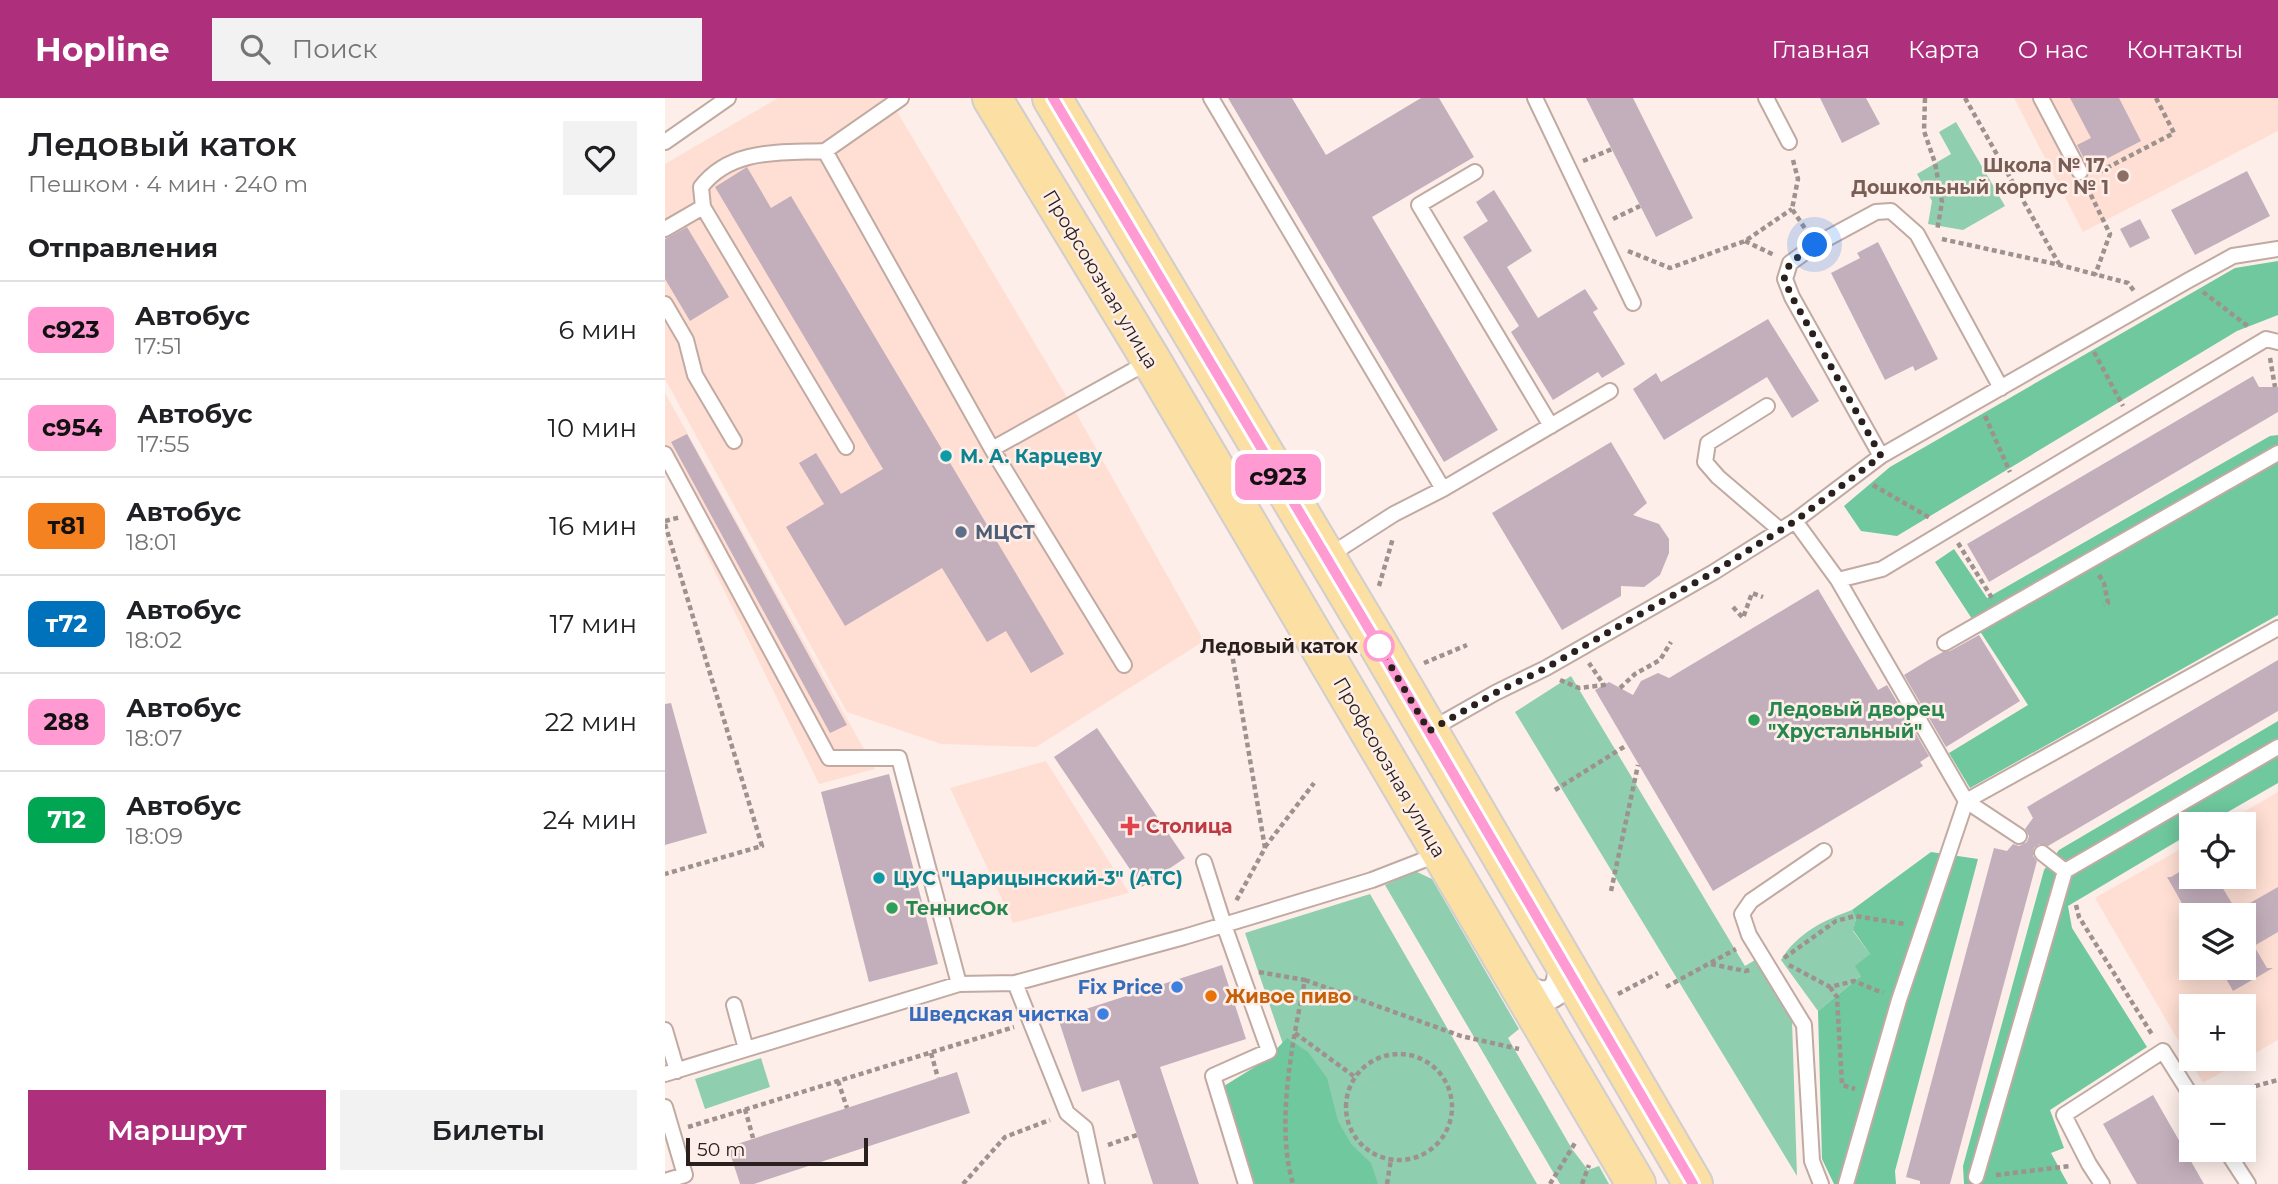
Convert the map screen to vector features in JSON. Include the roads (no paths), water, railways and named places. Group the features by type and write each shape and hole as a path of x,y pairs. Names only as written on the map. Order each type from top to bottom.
{"main road":[{"name":"Профсоюзная улица","path":"992,98 1151,360 1636,1184"},
{"path":"1052,98 1429,731 1693,1184"}],"street":[{"path":"1518,984 1538,996 1548,996 1556,992 1562,981 1561,960"}],"lane":[{"path":"665,142 728,98"},
{"path":"846,447 703,207 701,187 729,163 754,155 825,151 901,98"},
{"path":"1211,98 1443,489"},
{"path":"1535,98 1633,303"},
{"path":"1766,98 1789,142"},
{"path":"2041,98 2082,176"},
{"path":"825,151 992,449 1125,664"},
{"path":"1475,172 1419,205 1551,426"},
{"path":"665,229 703,207"},
{"path":"1881,456 1784,279 1790,263 1815,245 1876,212 1891,211 1917,234 2001,388"},
{"path":"1429,731 1714,572 1795,521 1881,456 2189,281 2234,256 2278,249"},
{"path":"665,304 687,340 695,375 734,441"},
{"path":"1838,580 1882,569 2132,419 2272,340"},
{"path":"992,449 1151,360"},
{"path":"1326,558 1392,515 1443,489 1609,391"},
{"path":"1767,406 1708,443 1705,462 1718,477 1780,530"},
{"path":"1945,643 2278,453"},
{"path":"665,454 829,758 899,758 958,984"},
{"path":"1795,521 1838,580 1966,801 2019,836"},
{"path":"1846,1184 1899,1000 1966,801 2278,628"},
{"path":"1976,1177 2065,871 2278,747"},
{"path":"1821,1184 1812,1161 1804,1025 1749,936 1742,914 1751,901 1824,851"},
{"path":"665,1030 671,1073 958,984 1016,983 1224,925 1373,880 1441,853"},
{"path":"2042,853 2065,871"},
{"path":"1204,862 1269,1051 1213,1076 1246,1184"},
{"path":"1016,983 1067,1113 1085,1128 1097,1184"},
{"path":"734,1004 746,1049"},
{"path":"2102,1184 2064,1115 2163,1051 2184,1085"},
{"path":"665,1107 685,1175 665,1181"},
{"path":"2234,1162 2248,1184"}],"place":[{"name":"Школа № 17. Дошкольный корпус № 1","path":"2123,176"},
{"name":"М. А. Карцеву","path":"946,456"},
{"name":"МЦСТ","path":"961,532"},
{"name":"Ледовый каток","path":"1379,646"},
{"name":"Ледовый дворец \"Хрустальный\"","path":"1754,720"},
{"name":"Столица","path":"1130,826"},
{"name":"ЦУС \"Царицынский-3\" (АТС)","path":"879,878"},
{"name":"ТеннисОк","path":"892,908"},
{"name":"Fix Price","path":"1177,987"},
{"name":"Живое пиво","path":"1211,996"},
{"name":"Шведская чистка","path":"1103,1014"}]}
